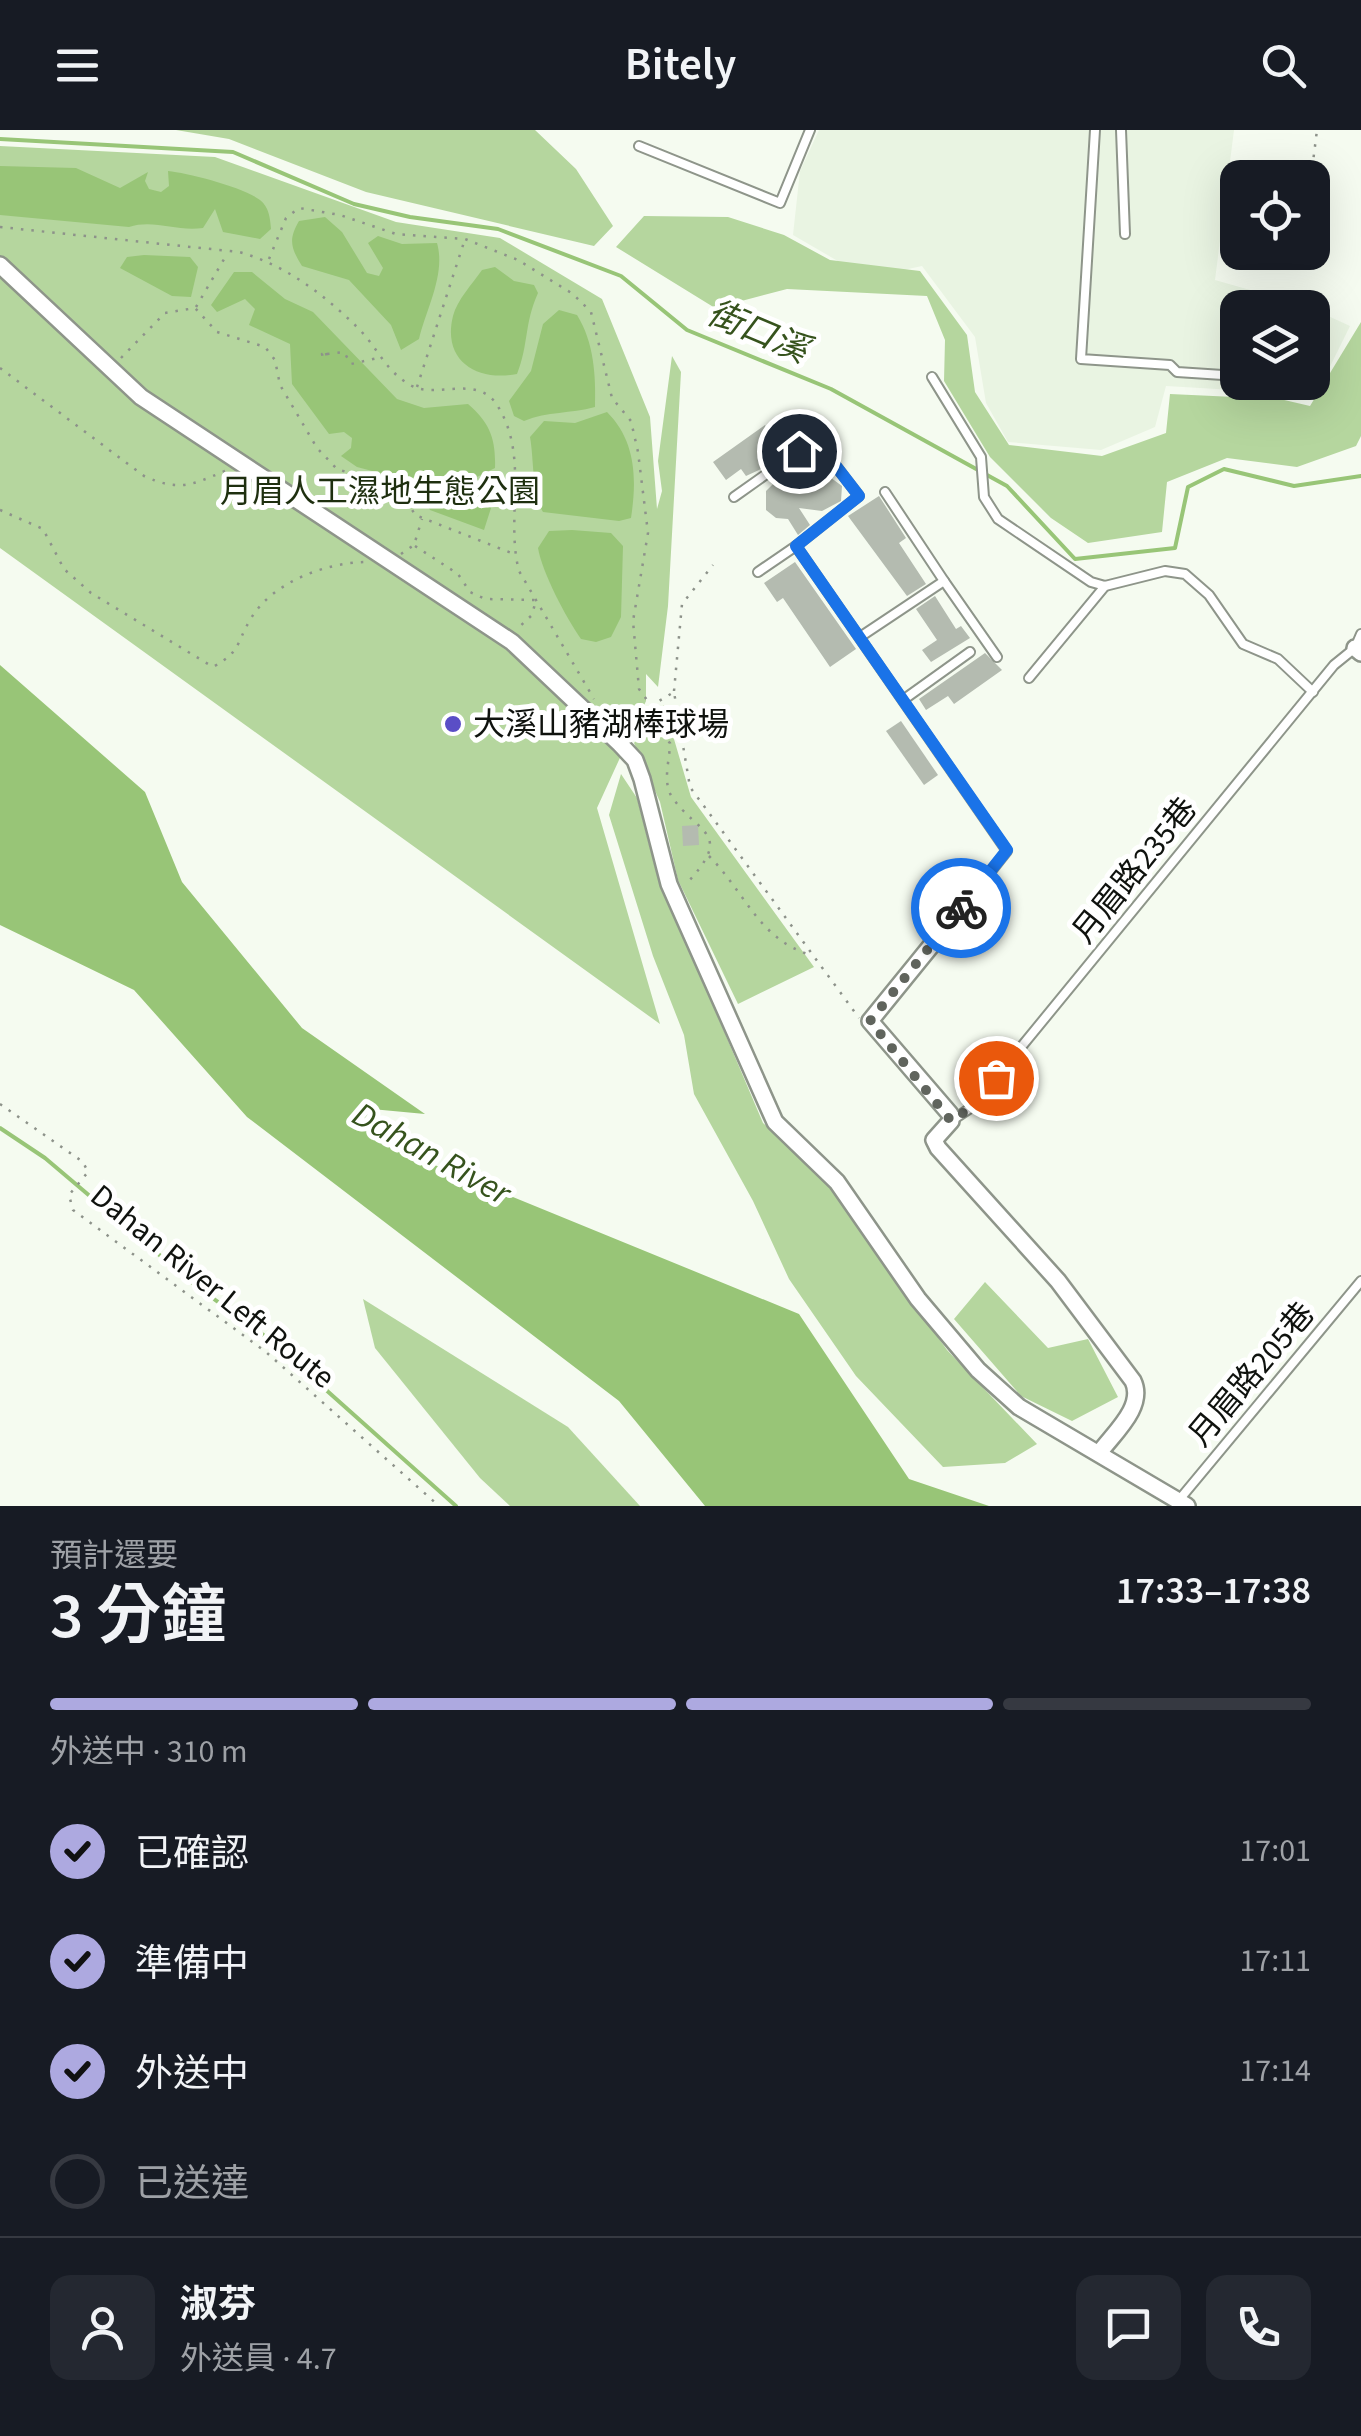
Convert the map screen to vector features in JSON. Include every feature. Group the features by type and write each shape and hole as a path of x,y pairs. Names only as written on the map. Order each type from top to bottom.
{"street":[{"path":"0,265 141,396 506,639 620,744 634,760 642,779 678,904 775,1122 837,1182 918,1299 978,1370 1020,1407 1183,1503"},
{"path":"964,904 870,1021 951,1121 934,1140 938,1148 1058,1282 1118,1357 1138,1392 1136,1403 1100,1452"}],"lane":[{"path":"1094,130 1081,359 1170,365 1177,372 1220,375"},
{"path":"1120,130 1125,234"},
{"path":"639,146 780,203 807,131"},
{"path":"932,378 981,462 984,498 998,519 1078,574 1105,586"},
{"path":"734,497 799,451 822,448 859,496 758,572"},
{"path":"884,492 997,656"},
{"path":"796,546 1007,850 964,904"},
{"path":"1029,678 1105,586 1166,570 1185,574 1209,596 1243,644 1278,659 1313,692"},
{"path":"860,637 944,581"},
{"name":"月眉路235巷","path":"951,1121 972,1107 1313,692 1359,645"},
{"path":"903,700 970,652"},
{"name":"月眉路205巷","path":"1183,1503 1361,1281"}],"path":[{"path":"1313,160 1317,130"},
{"path":"268,260 286,218 299,208 340,214 396,234 465,240 518,260 572,294 591,312 612,398 632,421 638,452 648,533 633,621 639,689 658,715 662,735 670,742 668,786 672,796 705,827 708,855 769,933 788,948 811,955"},
{"path":"0,228 228,251 268,260 306,284 362,332 390,373 417,389 458,387 485,393 498,406 516,466 515,555 536,600 602,712"},
{"path":"417,389 465,240"},
{"path":"195,308 228,251"},
{"path":"112,368 165,312 195,308"},
{"path":"195,308 217,332 264,347 275,360 280,385 317,448 336,469 392,486 422,519 515,555"},
{"path":"327,354 344,352 351,364 380,357"},
{"path":"0,368 144,476 168,487 183,487 229,469"},
{"path":"0,510 43,529 64,569 91,593 213,667 235,655 250,618 275,592 310,574 352,562"},
{"path":"390,561 414,545 422,519"},
{"path":"414,545 458,574 470,592 484,598 536,600"},
{"path":"712,565 682,604 674,692 690,787 854,1016 870,1021"},
{"path":"506,639 532,615 536,600"},
{"path":"620,744 650,708 674,692"},
{"path":"678,904 686,884 708,855"},
{"name":"Dahan River Left Route","path":"0,1104 84,1162 88,1172 72,1191 69,1204 73,1210 266,1352 439,1506"}],"shaded area":[{"path":"819,130 1234,130 1230,160 1220,160 1220,241 1215,280 1250,290 1220,290 1220,389 1166,386 1155,427 1101,450 1008,442 986,403 975,337 922,266 867,278 793,235 800,171"},
{"path":"0,166 76,168 120,188 148,172 145,181 149,189 161,192 169,186 168,171 188,175 229,186 260,200 267,209 271,229 260,239 223,232 215,209 203,228 193,229 0,215"},
{"path":"325,217 342,232 367,273 379,276 383,268 368,243 378,236 402,244 437,243 437,279 419,339 401,350 391,325 349,280 302,266 292,244 299,221"},
{"path":"127,257 190,257 198,267 191,297 172,296 120,268"},
{"path":"495,267 514,281 534,285 538,293 517,374 502,376 476,371 458,356 453,345 451,331 458,304 482,270"},
{"path":"234,272 252,272 285,299 313,312 397,399 424,408 468,404 476,411 490,432 495,458 495,468 471,480 472,489 491,508 484,530 430,510 414,482 357,467 341,456 351,448 352,438 344,432 329,434 292,384 290,344 249,325 255,309 245,299 217,312 211,305"},
{"path":"559,310 577,315 587,336 594,371 595,407 524,421 514,416 509,401 531,371 543,324"},
{"path":"1330,317 1350,326 1330,367"},
{"path":"607,412 624,435 632,461 631,518 619,521 543,512 535,487 530,437 544,421 575,423"},
{"path":"549,531 611,533 623,546 621,617 611,637 596,642 581,639 575,630 540,558 538,548"},
{"path":"0,665 145,792 182,882 302,1028 425,1114 361,1108 415,1157 799,1314 909,1479 989,1506 705,1506 619,1401 247,1117 134,990 0,925"}],"green space":[{"path":"176,130 535,130 576,169 613,226 594,246 366,192 229,139"},
{"name":"月眉人工濕地生態公園","path":"0,146 215,157 396,222 500,238 602,299 650,417 657,509 662,491 658,461 672,356 681,372 668,606 658,687 646,674 646,701 597,808 660,1024 0,548"},
{"path":"644,216 728,217 784,235 830,260 920,271 967,335 975,392 1009,445 1102,456 1166,433 1170,394 1220,396 1220,400 1284,400 1310,406 1314,400 1330,400 1330,373 1361,322 1361,436 1356,446 1297,467 1227,458 1167,482 1162,532 1088,543 1051,518 990,457 944,381 945,340 927,296 787,289 715,308 616,247"},
{"path":"664,705 691,797 814,967 738,1004 678,880 660,802 634,743"},
{"path":"621,774 637,798 656,871 763,1123 823,1175 947,1350 1037,1444 1005,1463 943,1467 856,1376 789,1279 753,1201 694,1094 684,1035 653,956 609,815"},
{"path":"985,1282 1048,1348 1088,1339 1118,1397 1072,1421 1021,1396 954,1319"},
{"path":"363,1299 568,1427 640,1506 510,1506 480,1478 375,1348"}],"building":[{"path":"765,425 784,452 759,470 746,476 741,469 726,480 713,462"},
{"path":"823,472 842,486 841,501 822,511 799,508 810,525 798,535 788,519 776,518 766,510 766,491 775,482 802,490 810,477"},
{"path":"879,496 906,538 899,543 926,584 907,596 848,516"},
{"path":"795,562 856,649 830,667 783,598 777,602 764,583"},
{"path":"935,596 956,629 961,626 970,638 931,662 922,650 937,640 916,609"},
{"path":"985,653 1002,670 954,704 948,696 926,710 919,699"},
{"path":"901,721 938,775 924,785 886,731"},
{"path":"698,825 699,845 683,846 682,826"}],"waterway":[{"name":"街口溪","path":"0,139 233,152 354,204 410,217 498,229 621,276 687,330 831,389 1007,486 1075,559 1175,548 1188,487 1224,469 1294,486 1361,476"},
{"path":"0,1128 45,1158 196,1286 269,1339 456,1506"}],"way so far":[{"path":"961,908 870,1021 950,1114 951,1121 972,1107 996,1078"}],"place":[{"name":"大溪山豬湖棒球場","path":"453,724"}],"route":[{"path":"799,451 822,448 859,496 796,546 1007,850 961,908"}],"water label":[{"name":"Dahan River","path":"432,1153"}]}
